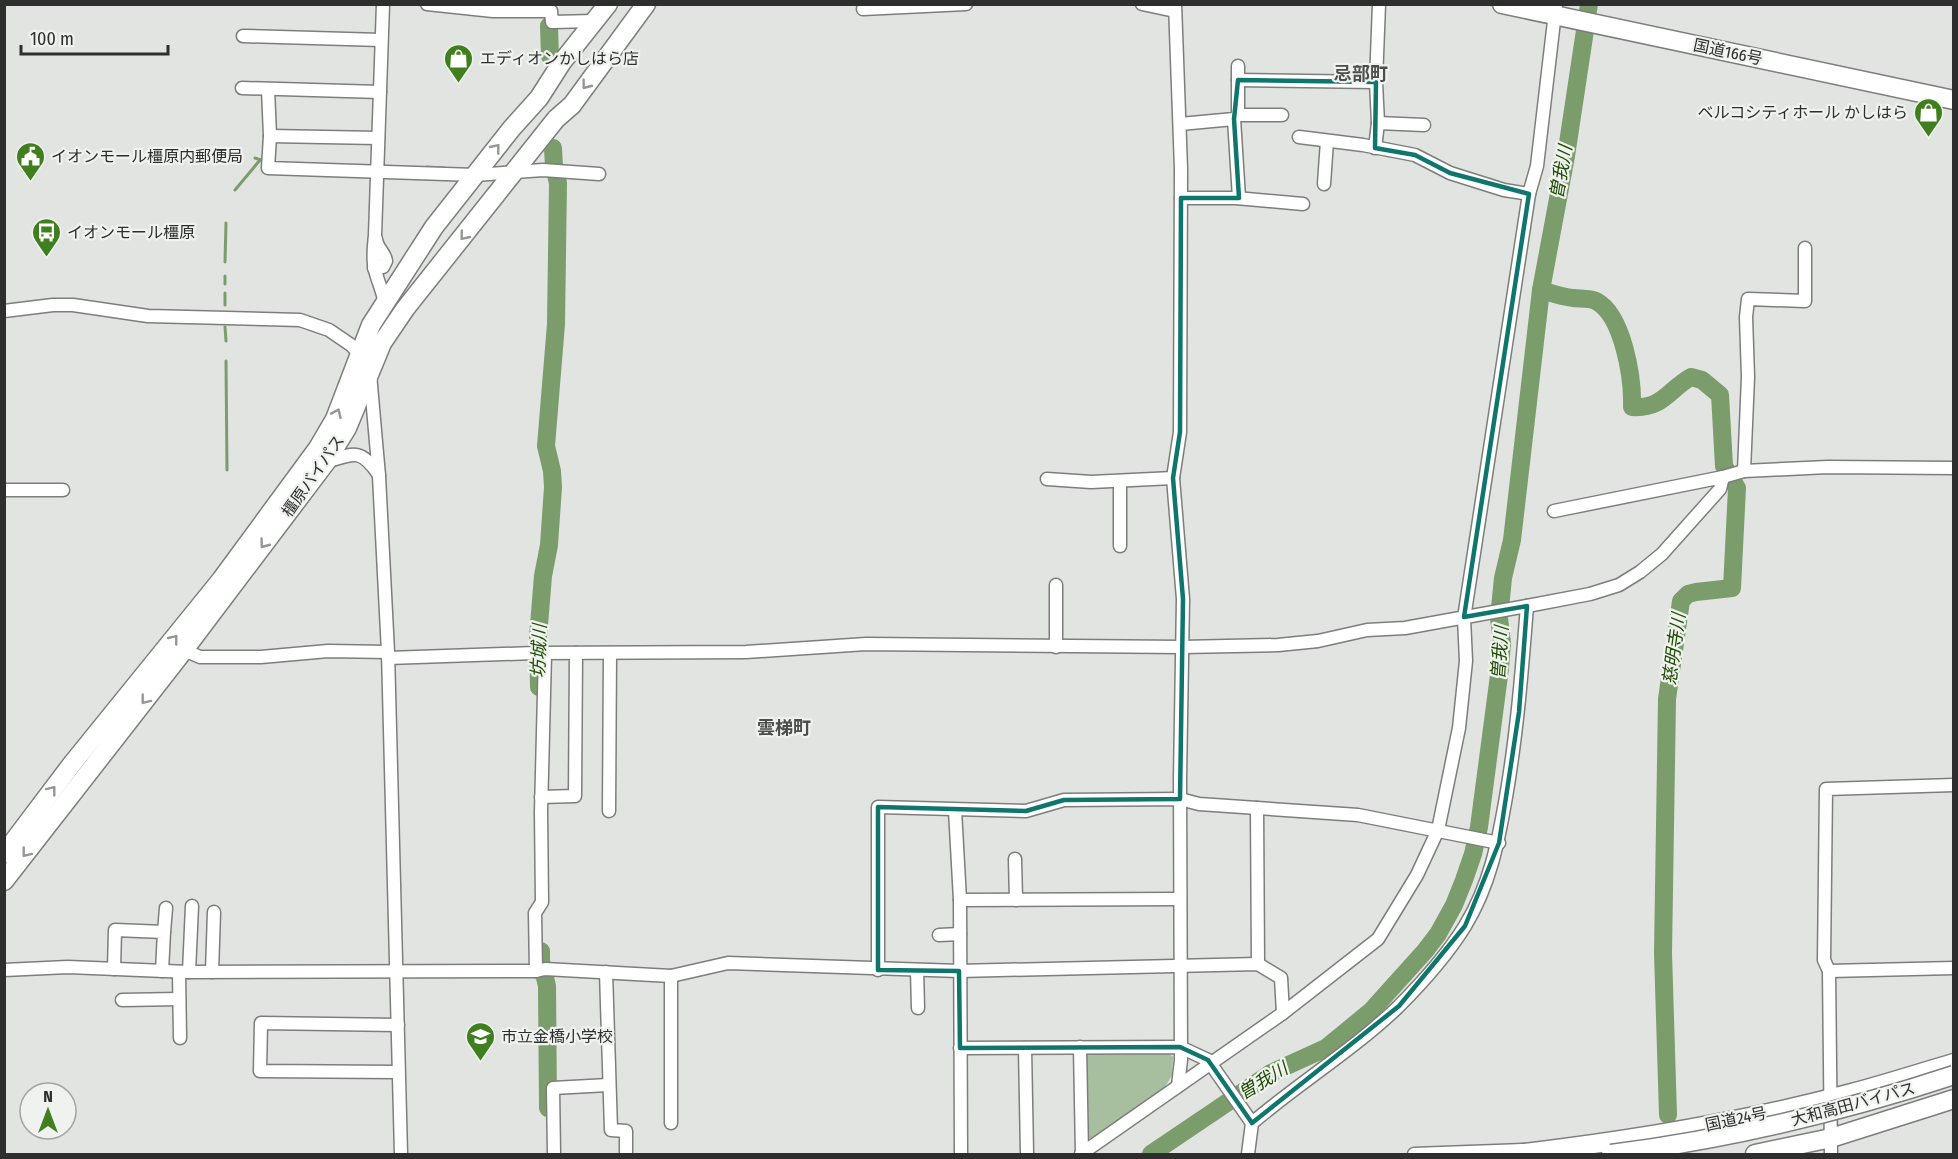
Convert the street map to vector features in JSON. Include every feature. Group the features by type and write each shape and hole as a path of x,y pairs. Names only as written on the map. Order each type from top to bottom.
{"highway":[{"name":"橿原バイパス","path":"4,854 72,764 221,580 318,448 335,419 371,325 434,227 512,128 539,98 562,62 608,4"},
{"name":"国道166号","path":"1502,4 1555,10 1617,28 1953,100"},
{"name":"橿原バイパス","path":"4,881 184,650 326,462 347,428 382,343 405,309 556,119 572,105 638,7"},
{"name":"国道24号","path":"1515,1155 1677,1131 1831,1098 1953,1064"},
{"name":"大和高田バイパス","path":"1611,1155 1777,1124 1855,1105 1953,1075"},
{"name":"大和高田バイパス","path":"1686,1155 1836,1122 1953,1088"},
{"path":"1755,1155 1831,1146 1953,1099"}],"street":[{"path":"383,4 373,251 374,268 383,289 385,304"},
{"path":"427,4 551,11 552,22 594,21"},
{"path":"863,9 966,4"},
{"path":"1142,4 1175,8 1179,124 1180,432 1173,478 1183,599 1180,799 1181,1074 1178,1086"},
{"path":"1375,148 1378,123 1376,82 1379,4"},
{"path":"1081,1154 1178,1086 1213,1067 1378,939 1442,832 1459,728 1470,616 1529,194 1537,166 1555,10"},
{"path":"243,36 381,40"},
{"path":"1238,66 1236,117 1239,198"},
{"path":"1238,80 1376,82"},
{"path":"242,88 380,92"},
{"path":"268,89 269,163 377,167 475,175 516,171 599,174"},
{"path":"1179,124 1236,117 1282,115"},
{"path":"1378,123 1424,125"},
{"path":"270,135 378,138"},
{"path":"1299,137 1415,155 1450,173 1504,190 1529,194"},
{"path":"1324,184 1327,141"},
{"path":"1181,198 1239,198 1303,204"},
{"path":"1744,471 1748,377 1746,317 1748,299 1805,301 1805,248"},
{"path":"4,311 52,305 73,305 157,316 293,319 314,323 346,341 370,370 379,476 388,655 401,1155"},
{"path":"326,462 351,453 361,455 370,462 379,476"},
{"path":"1554,511 1744,471 1828,467 1953,468"},
{"path":"184,650 200,657 261,657 328,651 388,655 746,652 866,644 1182,647 1278,645 1308,642 1367,630 1405,628 1527,606 1590,594 1619,585 1662,554 1720,489 1723,477"},
{"path":"1047,479 1091,482 1173,478"},
{"path":"1120,481 1120,546"},
{"path":"4,490 63,490"},
{"path":"1056,585 1056,646"},
{"path":"1250,1121 1365,1036 1399,1006 1433,968 1465,926 1487,880 1499,843 1519,712 1527,606"},
{"path":"540,653 540,970"},
{"path":"541,797 575,796 576,653"},
{"path":"609,812 610,653"},
{"path":"1831,1146 1829,971 1824,960 1826,789 1953,785"},
{"path":"878,970 878,807 1026,811 1064,800 1180,799 1199,804 1358,815 1499,843"},
{"path":"1257,808 1258,964"},
{"path":"955,810 960,900 962,1155"},
{"path":"1015,859 1016,900"},
{"path":"960,900 1180,899"},
{"path":"180,1038 179,999 192,906"},
{"path":"162,971 166,908"},
{"path":"212,972 214,912"},
{"path":"114,969 115,930 164,932"},
{"path":"939,935 960,934"},
{"path":"4,970 68,967 184,972 540,970 671,975 728,963 878,970 959,971 1258,964 1281,978 1283,1013"},
{"path":"1829,971 1953,968"},
{"path":"917,970 918,1008"},
{"path":"606,972 611,1130 626,1131 626,1155"},
{"path":"671,975 671,1123"},
{"path":"122,1000 179,999"},
{"path":"398,1025 261,1023 260,1071 398,1072"},
{"path":"1080,1047 1081,1154"},
{"path":"960,1048 1180,1047 1208,1060 1250,1121 1248,1155"},
{"path":"1025,1048 1027,1155"},
{"path":"554,1155 553,1088 608,1085"},
{"path":"1414,1155 1561,1149"}],"highlighted area":[{"path":"1238,80 1376,82 1375,148 1415,155 1450,173 1529,194 1464,617 1527,606 1519,712 1499,843 1465,926 1399,1006 1252,1123 1208,1060 1180,1047 960,1048 959,971 878,970 878,807 1026,811 1064,800 1180,799 1183,599 1173,478 1180,432 1181,198 1239,198 1234,119"}],"green space":[{"path":"1167,1052 1173,1057 1172,1075 1165,1087 1095,1136 1084,1141 1083,1058 1089,1053"}],"waterway":[{"name":"曽我川","path":"1151,1154 1271,1073 1326,1048 1371,1011 1438,934 1454,905 1464,880 1479,827 1500,668 1502,643 1499,618 1503,578 1512,540 1541,290 1566,156 1589,4"},
{"name":"坊城川","path":"549,26 550,56"},
{"name":"坊城川","path":"539,687 538,637 553,487 546,446 556,324 558,183 553,148"},
{"path":"255,158 264,161"},
{"path":"235,190 260,160"},
{"path":"427,167 444,168"},
{"path":"225,262 226,223"},
{"path":"225,276 225,284"},
{"name":"慈明寺川","path":"1541,290 1565,297 1593,300 1605,308 1620,333 1631,380 1632,407 1642,407 1658,402 1691,377 1702,380 1720,395 1724,466 1737,488 1732,588 1688,594 1681,601 1667,699 1663,953 1668,1115"},
{"path":"225,293 225,305"},
{"path":"225,327 226,341"},
{"path":"226,361 227,470"},
{"name":"坊城川","path":"541,951 547,986 548,1108"}],"place":[{"name":"エディオンかしはら店","path":"459,84"},
{"name":"ベルコシティホール かしはら","path":"1929,138"},
{"name":"イオンモール橿原内郵便局","path":"30,182"},
{"name":"イオンモール橿原","path":"46,258"},
{"name":"市立金橋小学校","path":"480,1062"}],"district":[{"name":"忌部町","path":"1361,74"},
{"name":"雲梯町","path":"784,728"}]}
